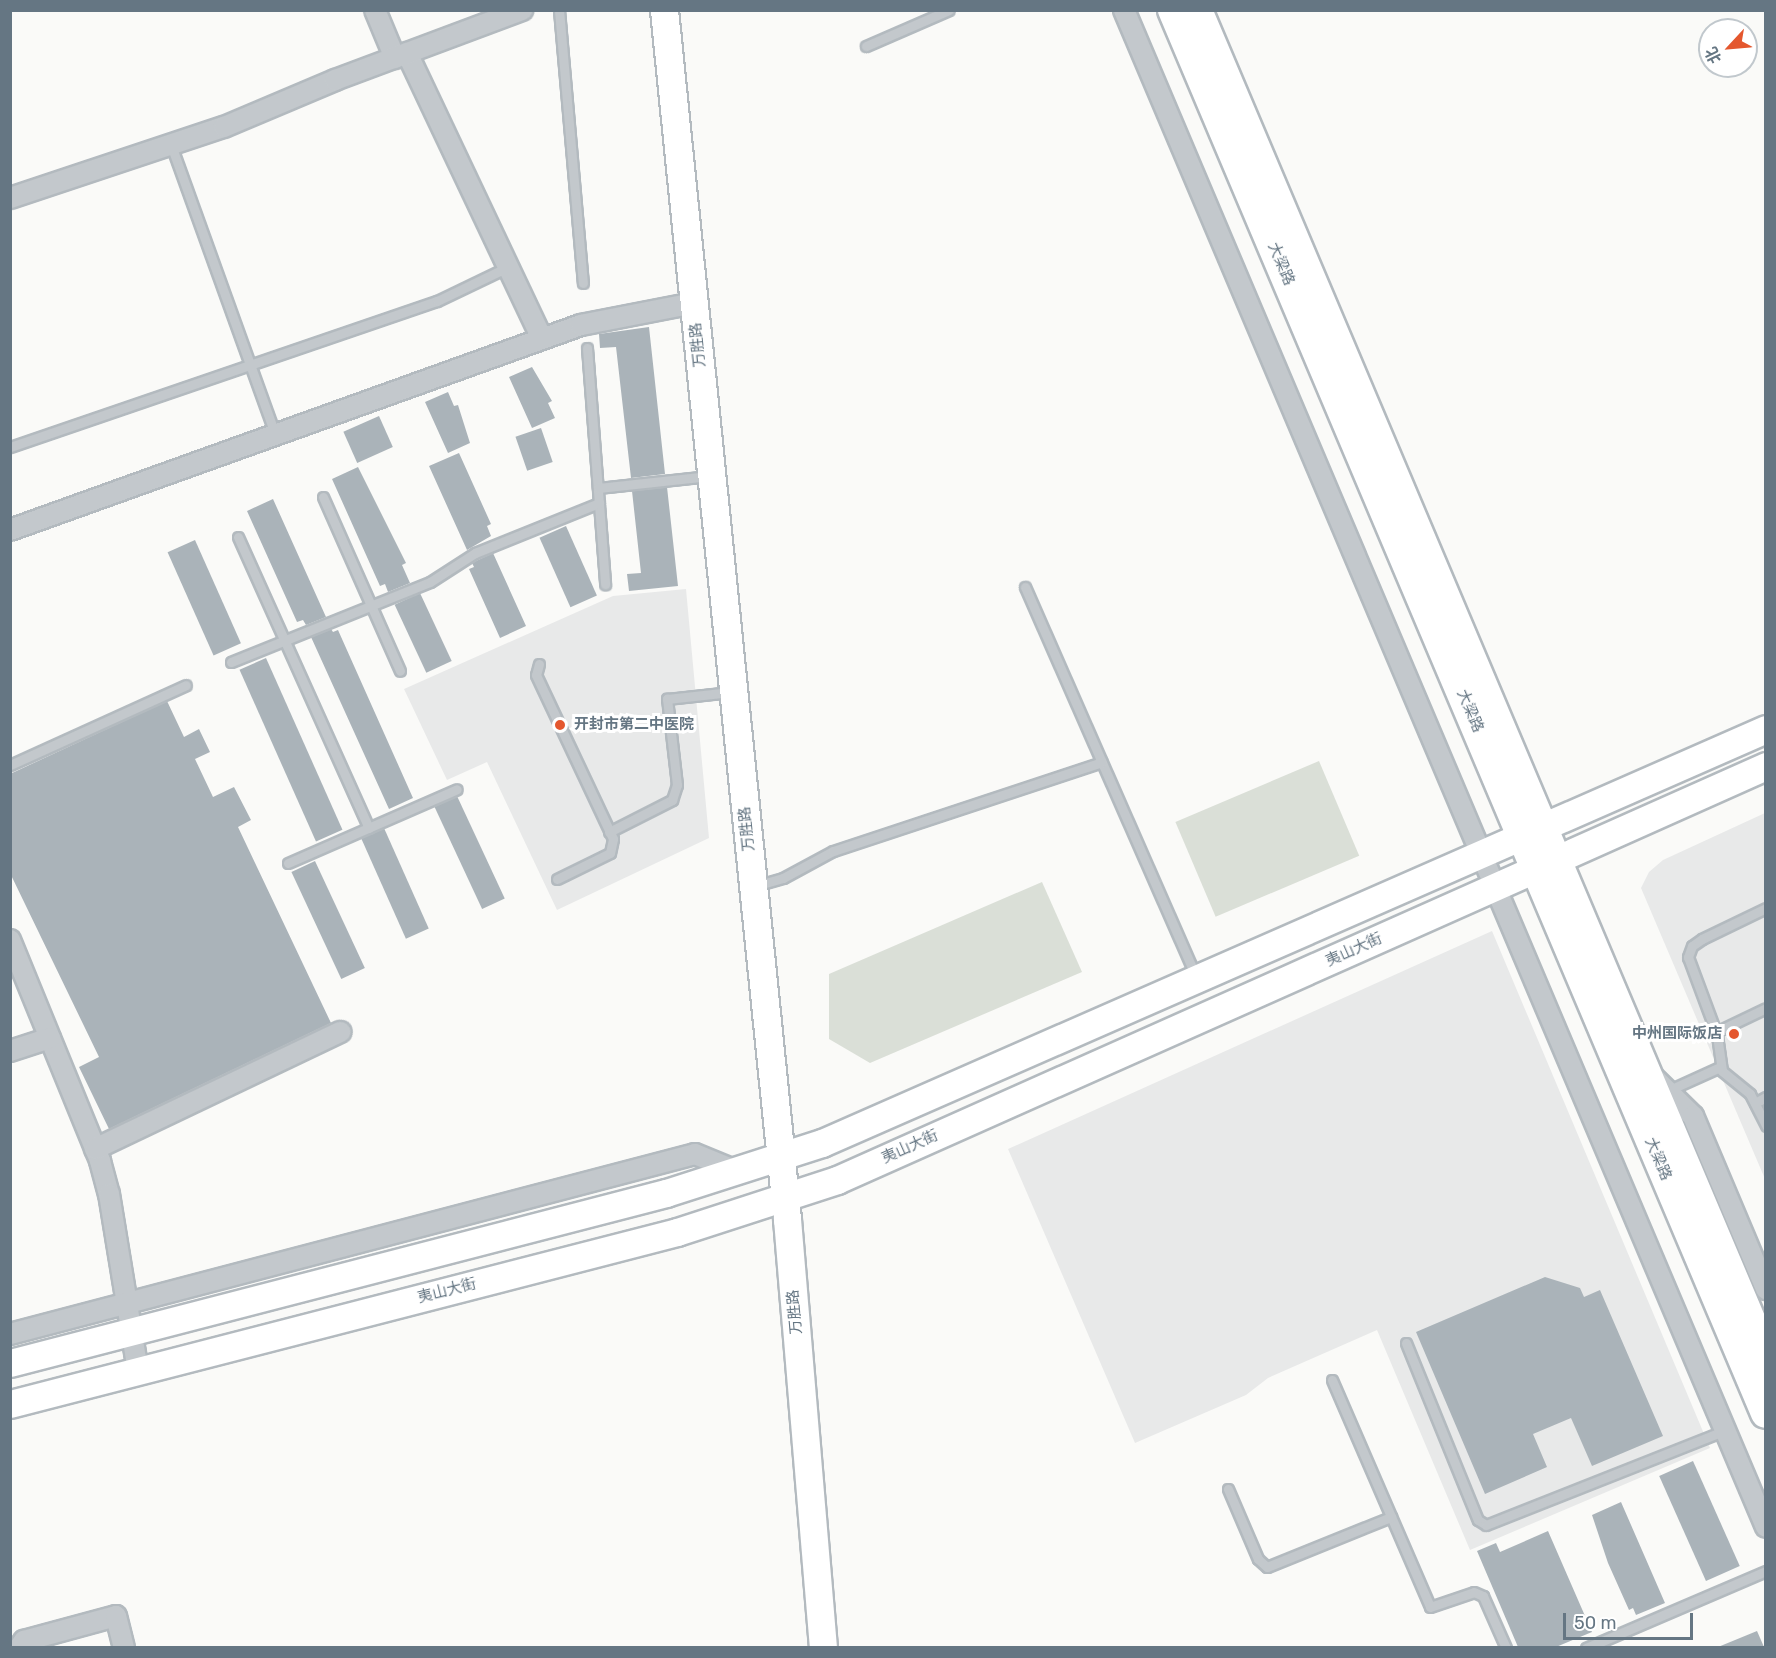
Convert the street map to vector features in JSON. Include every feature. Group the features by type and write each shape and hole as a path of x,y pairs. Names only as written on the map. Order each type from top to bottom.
{"main road":[{"name":"万胜路","path":"664,10 785,1199 823,1647"},
{"name":"大梁路","path":"1173,10 1532,830"},
{"name":"大梁路","path":"1197,10 1546,864 1766,1413"},
{"path":"10,1363 739,1172 780,1158 1766,729"},
{"name":"夷山大街","path":"10,1404 677,1232 785,1199 837,1180 1766,766"},
{"name":"大梁路","path":"1546,864 1644,1069 1766,1357"}],"street":[{"path":"375,10 401,56 542,339"},
{"path":"10,198 171,146 522,10"},
{"path":"1124,10 1766,1527"},
{"path":"10,530 542,339 612,317 694,303"},
{"path":"10,939 95,1149 109,1194 124,1303 138,1371"},
{"path":"95,1149 340,1032"},
{"path":"10,1051 50,1038"},
{"path":"1644,1069 1693,1116 1766,1289"},
{"path":"10,1334 695,1154 739,1172"},
{"path":"19,1647 24,1641 116,1616 124,1647"}],"lane":[{"path":"558,10 583,284"},
{"path":"866,46 949,10"},
{"path":"171,146 275,434"},
{"path":"10,447 251,368 437,301 508,267"},
{"path":"587,348 605,584"},
{"path":"598,488 711,475"},
{"path":"323,497 400,671"},
{"path":"231,662 430,582 475,553 599,503"},
{"path":"238,537 369,828"},
{"path":"1025,587 1196,976"},
{"path":"539,664 536,675 613,839 610,853 557,879"},
{"path":"10,765 186,685"},
{"path":"609,832 672,800 677,785 667,699 733,691"},
{"path":"753,887 783,878 833,851 1102,762"},
{"path":"288,863 457,789"},
{"path":"1766,908 1702,939 1690,952 1689,968 1716,1032 1720,1067 1755,1102 1766,1126"},
{"path":"1716,1032 1766,1008"},
{"path":"1667,1091 1720,1067"},
{"path":"1755,1102 1766,1097"},
{"path":"1406,1343 1478,1520 1486,1525 1724,1431"},
{"path":"1332,1380 1430,1607 1474,1592 1483,1596 1506,1647"},
{"path":"1228,1489 1258,1559 1267,1567 1391,1517"},
{"path":"1586,1647 1766,1571"}],"shaded area":[{"name":"开封市第二中医院","path":"686,589 709,838 557,910 487,762 447,780 404,689 613,596"},
{"path":"1319,761 1359,856 1216,917 1175,822"},
{"name":"中州国际饭店","path":"1765,813 1765,1179 1641,888 1649,872 1663,860"},
{"path":"1042,882 1082,972 870,1063 829,1039 829,974"},
{"path":"1492,931 1710,1448 1470,1550 1377,1330 1268,1378 1246,1395 1135,1443 1008,1149"}],"building":[{"path":"649,327 665,474 631,478 616,347 600,348 599,334"},
{"path":"532,367 552,401 548,403 555,418 532,428 509,377"},
{"path":"448,392 454,406 458,405 470,443 448,453 425,402"},
{"path":"379,416 393,447 357,463 343,432"},
{"path":"541,428 553,462 527,471 515,437"},
{"path":"459,453 491,524 487,526 491,536 467,550 429,466"},
{"path":"358,467 406,563 402,565 410,583 388,592 385,584 380,586 332,479"},
{"path":"667,487 678,586 629,591 627,574 641,573 632,491"},
{"path":"273,499 326,617 306,625 303,620 297,622 247,511"},
{"path":"566,526 597,595 570,607 540,538"},
{"path":"195,540 241,643 214,655 168,552"},
{"path":"493,553 526,626 500,638 469,569 474,567 472,563"},
{"path":"420,593 452,661 426,673 395,605"},
{"path":"331,629 333,632 338,630 413,798 389,809 311,637"},
{"path":"266,658 342,830 316,842 240,670"},
{"path":"167,701 184,737 199,729 210,752 195,759 213,797 234,787 251,820 238,827 331,1023 109,1129 79,1067 99,1057 10,873 10,774"},
{"path":"457,796 505,898 482,909 434,807"},
{"path":"384,828 429,928 406,939 361,838"},
{"path":"315,861 365,968 341,979 291,872"},
{"path":"1545,1277 1580,1288 1584,1297 1600,1290 1663,1436 1592,1466 1571,1418 1533,1434 1547,1467 1485,1494 1416,1332"},
{"path":"1693,1461 1740,1566 1706,1581 1659,1476"},
{"path":"1621,1502 1665,1603 1636,1615 1633,1608 1629,1610 1608,1563 1592,1515"},
{"path":"1548,1531 1592,1632 1556,1647 1518,1647 1477,1551 1496,1543 1500,1552"},
{"path":"1757,1631 1764,1647 1718,1647"}],"place":[{"name":"开封市第二中医院","path":"560,725"},
{"name":"中州国际饭店","path":"1734,1034"}]}
